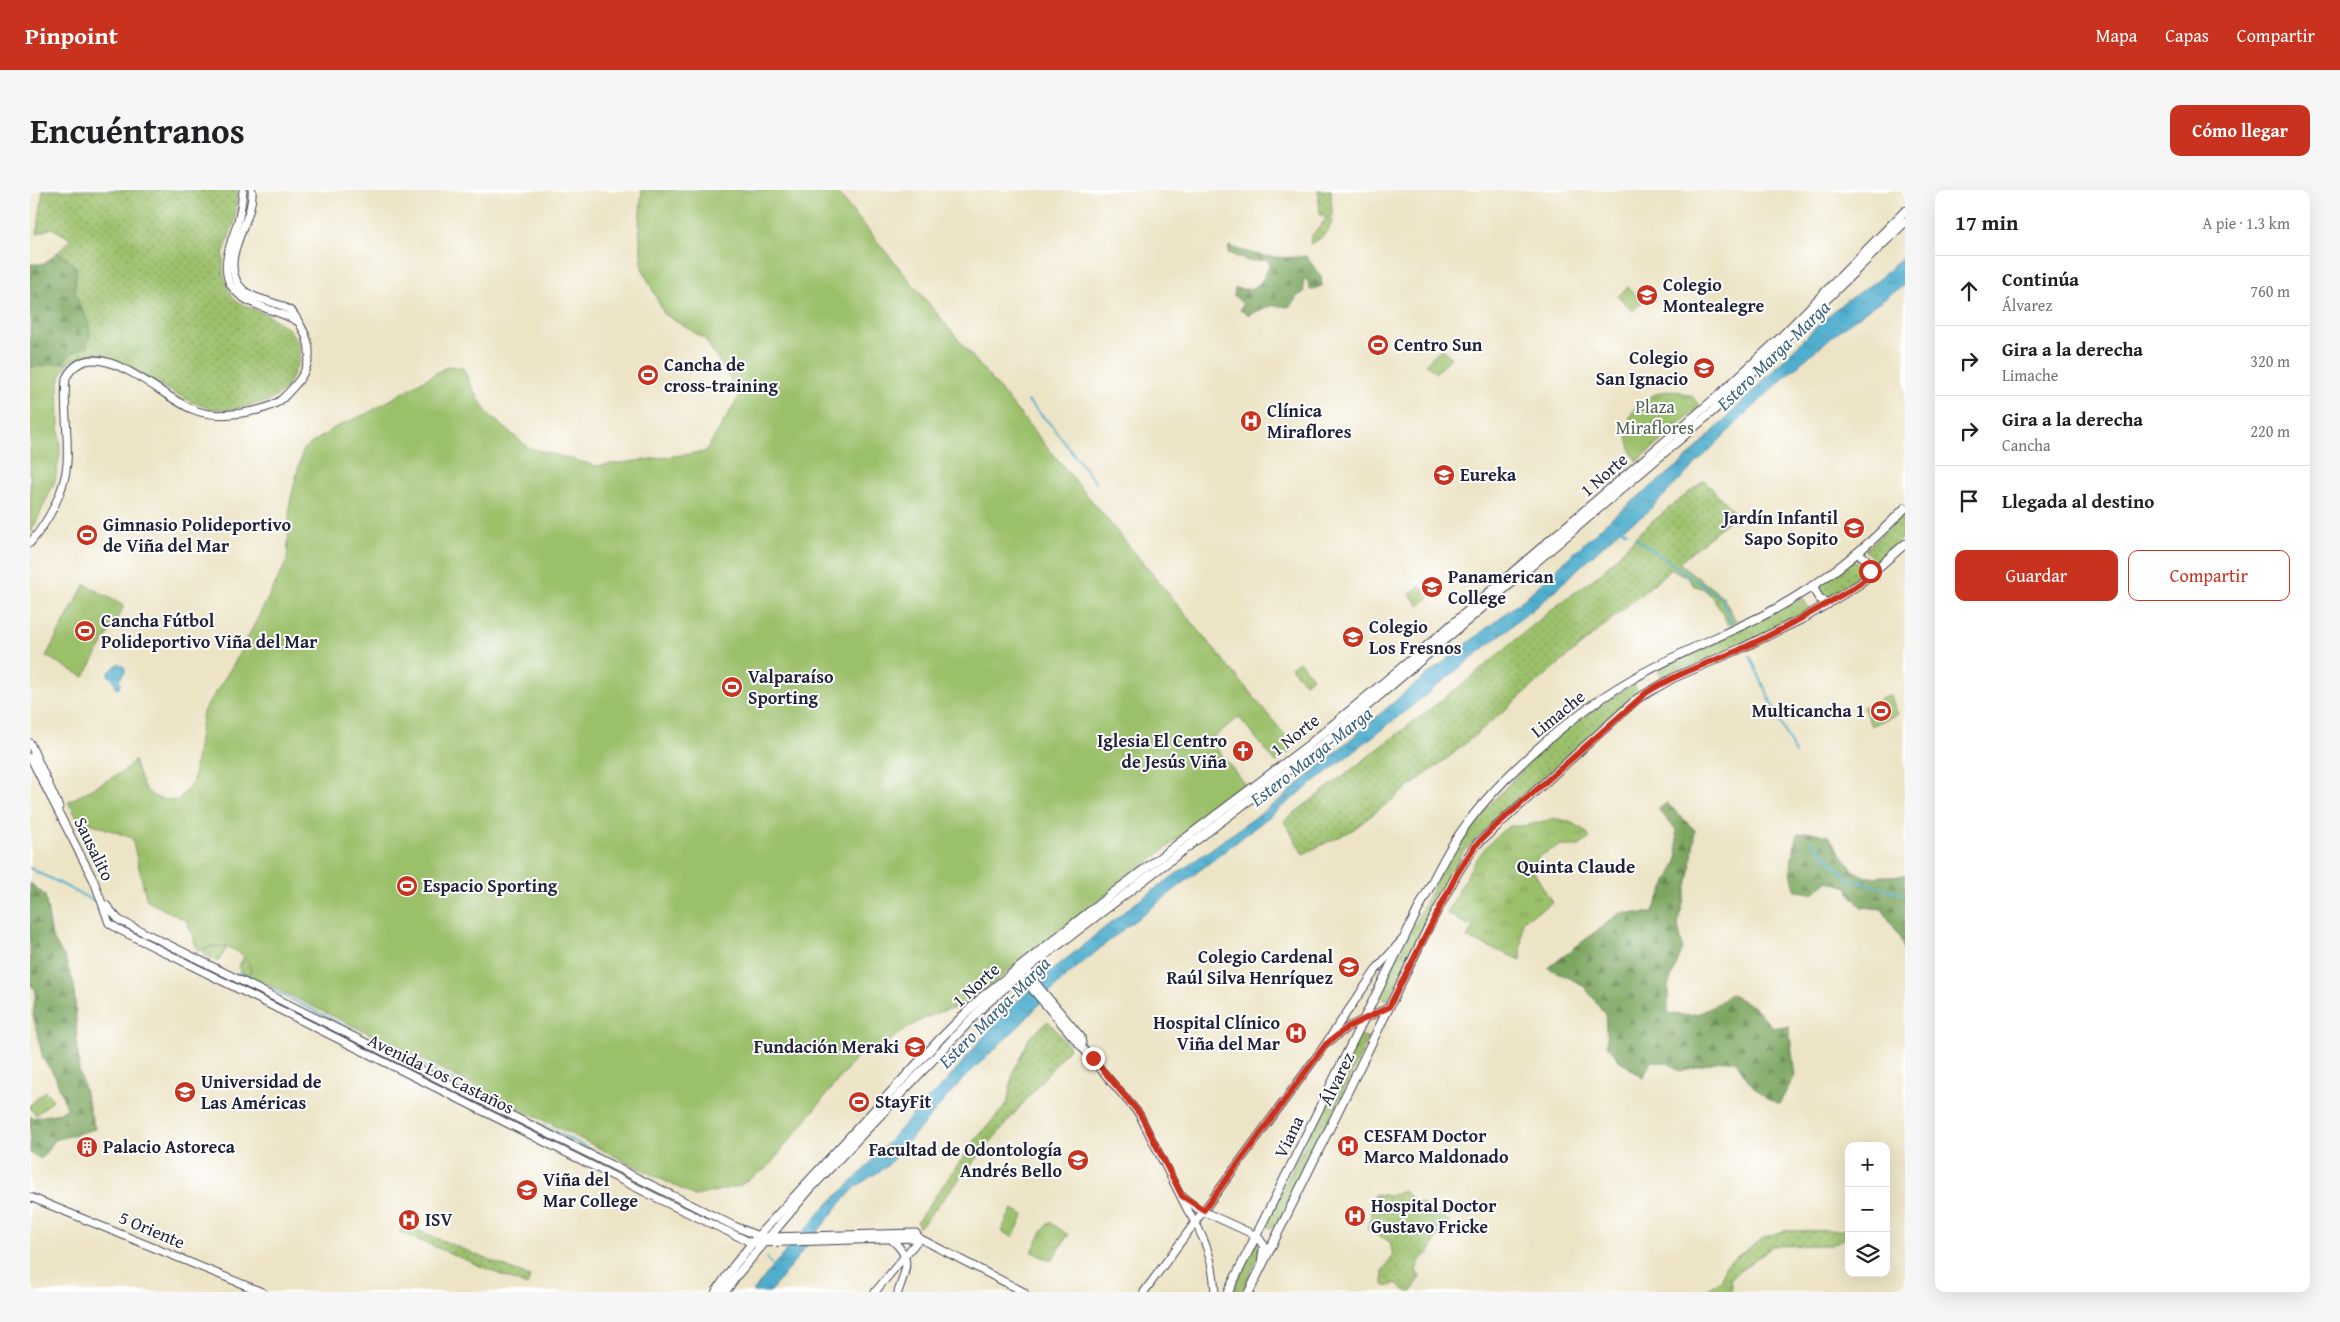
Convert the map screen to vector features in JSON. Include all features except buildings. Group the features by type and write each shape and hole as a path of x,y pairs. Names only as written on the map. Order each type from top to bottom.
{"main road":[{"path":"243,190 240,213 227,252 226,269 229,281 234,290 249,301 279,311 298,321"},
{"path":"30,543 46,520 63,481 67,453 64,390 66,378 75,365 89,359 106,360 182,404 201,412 217,415 252,411 280,401 302,376 308,351 306,338 294,314 286,308 249,294 236,280 233,269 235,253 252,200 252,190"},
{"name":"1 Norte","path":"716,1292 758,1236 981,998 1040,950 1306,747 1677,437 1706,405 1776,342 1905,211"},
{"name":"1 Norte","path":"1677,437 1689,430 1726,398 1905,222"},
{"path":"1689,430 1704,411 1706,405"},
{"name":"1 Norte","path":"725,1292 763,1244 772,1240 810,1189 985,1005 1028,968 1311,754 1638,470"},
{"name":"Limache","path":"1144,1292 1326,1044 1342,1017 1378,967 1402,941 1441,865 1459,835 1495,792 1538,749 1574,718 1629,681 1769,612 1812,586 1857,553 1905,508"},
{"name":"Álvarez","path":"1249,1292 1389,1007 1462,864 1475,846 1637,699 1652,689 1792,624 1828,604 1869,575 1905,544"},
{"path":"1857,553 1868,562 1870,567 1869,575"},
{"path":"1812,586 1819,598 1828,604"},
{"name":"Sausalito","path":"30,744 57,800 60,812"},
{"name":"Sausalito","path":"30,757 60,812 101,898 109,923"},
{"name":"Sausalito","path":"101,898 119,920"},
{"name":"Avenida Los Castaños","path":"119,920 628,1174 758,1236 772,1240"},
{"name":"Avenida Los Castaños","path":"109,923 150,946 669,1204 752,1243 763,1244"},
{"name":"Viana","path":"1228,1292 1402,941"},
{"path":"1040,950 1020,975 1028,979 1140,1114 1187,1209 1196,1220 1211,1258 1215,1292"},
{"path":"1028,968 1028,979"},
{"name":"Limache","path":"1326,1044 1348,1027 1389,1007"},
{"path":"1342,1017 1348,1027"},
{"path":"1281,1187 1295,1196"},
{"path":"1182,1196 1204,1210 1257,1236 1264,1246 1258,1274"},
{"name":"5 Oriente","path":"30,1197 262,1292"},
{"path":"772,1240 911,1240 917,1236"},
{"path":"875,1292 917,1236"},
{"path":"772,1240 780,1237 917,1236 1012,1289 1024,1292"},
{"path":"892,1240 904,1252 906,1267 898,1292"}],"green space":[{"path":"43,190 237,190 235,220 223,254 223,273 229,291 237,302 268,315 289,329 299,344 299,361 286,389 270,401 230,410 212,409 192,402 96,353 61,363 72,353 87,346 89,330 86,317 75,292 76,267 58,252 71,239 52,228 37,234"},
{"name":"Valparaíso Sporting","path":"642,190 835,190 1295,747 1276,763 1239,717 1210,740 1246,786 961,1008 937,1013 925,1018 871,1054 864,1048 768,1167 739,1186 695,1196 250,976 251,969 249,963 234,950 227,947 213,946 198,951 187,921 147,901 132,838 93,824 81,824 68,802 126,770 134,760 143,785 152,795 159,798 178,800 193,782 203,712 235,662 287,561 290,502 303,449 336,427 368,413 448,366 463,368 487,413 529,448 597,466 705,452 740,395 705,339 664,314 642,268 639,225"},
{"path":"1318,190 1331,190 1332,216 1326,234 1310,244 1311,237 1326,219 1320,214"},
{"path":"1229,246 1267,256 1286,258 1306,256 1321,277 1322,286 1310,290 1307,279 1303,280 1304,293 1297,296 1289,307 1263,308 1249,315 1240,310 1243,304 1234,296 1235,288 1249,289 1254,287 1262,281 1270,263 1267,260 1248,261 1228,253"},
{"path":"58,252 76,267 75,292 88,323 89,337 87,346 72,353 61,363 30,367 30,264 44,264"},
{"path":"1628,287 1642,302 1633,311 1618,296"},
{"path":"1442,348 1451,358 1435,373 1426,363"},
{"path":"69,363 61,374 58,390 60,454 55,481 30,535 30,368 49,364"},
{"name":"Plaza Miraflores","path":"1674,390 1692,396 1700,406 1637,462 1630,449 1627,436 1628,424 1632,414 1638,405 1648,398"},
{"path":"1704,480 1736,514 1679,563 1723,597 1736,621 1728,625 1711,595 1700,587 1694,586 1687,577 1671,569 1454,753 1351,831 1303,854 1284,821 1468,680 1552,609 1600,574 1642,530"},
{"path":"1905,513 1905,535 1877,564 1865,550"},
{"path":"1855,561 1862,566 1862,574 1828,598 1823,596 1820,585"},
{"name":"Cancha Fútbol Polideportivo Viña del Mar","path":"85,584 124,606 84,677 46,656"},
{"path":"1420,586 1429,598 1419,606 1410,594"},
{"path":"1803,598 1810,610 1742,645 1662,680 1658,669"},
{"path":"1299,661 1313,677 1305,683 1291,667"},
{"path":"1633,683 1639,693 1498,817 1463,852 1388,1000 1378,996 1452,850 1468,828 1546,744"},
{"name":"Multicancha 1","path":"1890,695 1898,714 1871,726 1863,707"},
{"path":"1667,803 1695,830 1691,868 1678,926 1683,948 1668,986 1668,1013 1687,1015 1702,1012 1730,994 1754,1007 1772,1027 1789,1027 1795,1076 1779,1104 1764,1096 1753,1086 1735,1060 1714,1062 1680,1071 1669,1063 1651,1061 1643,1078 1620,1061 1607,1045 1605,1014 1583,985 1548,968 1620,913 1652,913 1678,859 1676,830 1658,809"},
{"path":"1553,819 1574,824 1584,830 1590,838 1579,846 1559,846 1539,856 1534,872 1552,903 1523,920 1521,960 1467,938 1473,927 1447,914 1473,865 1489,843 1510,826 1524,826"},
{"path":"1811,832 1828,836 1854,871 1865,877 1905,875 1905,952 1899,935 1882,909 1861,907 1849,893 1848,887 1828,881 1813,893 1796,891 1791,870 1794,849 1798,834"},
{"path":"30,883 45,895 52,937 65,958 74,984 79,1071 95,1129 55,1140 41,1159 30,1153 30,1116 32,1118 60,1113 67,1109 55,1076 43,1059 33,1015 36,990 30,985"},
{"path":"122,925 222,975 221,977 120,927"},
{"path":"214,946 227,948 218,962 203,954 203,949"},
{"path":"245,954 268,980 244,974 238,968"},
{"path":"240,984 574,1149 572,1152 240,987"},
{"path":"1048,1021 1070,1047 919,1228 917,1222 976,1139 1007,1104 1013,1072 1030,1037"},
{"path":"1359,1035 1369,1038 1277,1225 1270,1228 1265,1224"},
{"path":"45,1091 53,1100 36,1115 30,1108 30,1105"},
{"path":"582,1154 662,1193 663,1197 580,1156"},
{"path":"1404,1190 1413,1201 1422,1204 1449,1221 1447,1230 1439,1234 1428,1254 1421,1259 1416,1270 1420,1277 1412,1292 1407,1292 1396,1283 1389,1286 1383,1284 1383,1271 1393,1256 1390,1242 1367,1229 1371,1215 1370,1203 1375,1194 1390,1195"},
{"path":"1012,1209 1024,1215 1013,1237 1001,1231"},
{"path":"1050,1222 1068,1235 1051,1261 1032,1252 1042,1231"},
{"path":"403,1224 530,1277 527,1286 400,1232"},
{"path":"1845,1230 1845,1238 1831,1245 1772,1246 1730,1279 1732,1292 1703,1292 1722,1279 1725,1265 1763,1238 1783,1231"},
{"path":"1257,1241 1263,1247 1242,1292 1232,1292"}],"water":[{"path":"1905,255 1905,285 1834,335 1800,363 1643,516 1621,529 1543,601 1398,717 1120,932 1062,980 1021,1024 961,1081 887,1166 857,1186 839,1205 770,1292 753,1292 772,1267 828,1204 860,1174 923,1103 946,1082 999,1018 1045,976 1130,907 1281,799 1408,690 1525,598 1609,520 1684,461 1819,324 1844,302 1875,282"},
{"path":"119,663 125,668 125,672 119,680 121,684 118,689 114,681 107,674"}],"waterway":[{"path":"1028,401 1051,425 1096,483"},
{"path":"1621,529 1627,532"},
{"path":"1635,538 1721,598 1732,625"},
{"path":"1750,656 1795,754"},
{"name":"Estero Marga-Marga","path":"1314,761 1319,767"},
{"path":"1811,840 1848,879 1905,894"},
{"path":"30,868 98,903"},
{"path":"239,973 653,1181"},
{"path":"767,1258 774,1269"}],"place":[{"name":"Colegio Montealegre","path":"1647,295"},
{"name":"Centro Sun","path":"1378,345"},
{"name":"Colegio San Ignacio","path":"1704,368"},
{"name":"Cancha de cross-training","path":"648,375"},
{"name":"Clínica Miraflores","path":"1251,421"},
{"name":"Eureka","path":"1444,475"},
{"name":"Jardín Infantil Sapo Sopito","path":"1854,528"},
{"name":"Gimnasio Polideportivo de Viña del Mar","path":"87,535"},
{"name":"Panamerican College","path":"1432,587"},
{"name":"Cancha Fútbol Polideportivo Viña del Mar","path":"85,631"},
{"name":"Colegio Los Fresnos","path":"1353,637"},
{"name":"Valparaíso Sporting","path":"732,687"},
{"name":"Multicancha 1","path":"1881,711"},
{"name":"Iglesia El Centro de Jesús Viña","path":"1243,751"},
{"name":"Espacio Sporting","path":"407,886"},
{"name":"Colegio Cardenal Raúl Silva Henríquez","path":"1349,967"},
{"name":"Hospital Clínico Viña del Mar","path":"1296,1033"},
{"name":"Fundación Meraki","path":"915,1047"},
{"name":"Universidad de Las Américas","path":"185,1092"},
{"name":"StayFit","path":"859,1102"},
{"name":"CESFAM Doctor Marco Maldonado","path":"1348,1146"},
{"name":"Palacio Astoreca","path":"87,1147"},
{"name":"Facultad de Odontología Andrés Bello","path":"1078,1160"},
{"name":"Viña del Mar College","path":"527,1190"},
{"name":"Hospital Doctor Gustavo Fricke","path":"1355,1216"},
{"name":"ISV","path":"409,1220"}],"district":[{"name":"Quinta Claude","path":"1576,866"}],"route":[{"path":"1093,1058 1140,1114 1182,1196 1198,1209 1204,1210 1326,1044 1348,1027 1389,1007 1466,857 1491,830 1637,699 1674,678 1804,618 1858,585 1869,575 1870,571"}]}
